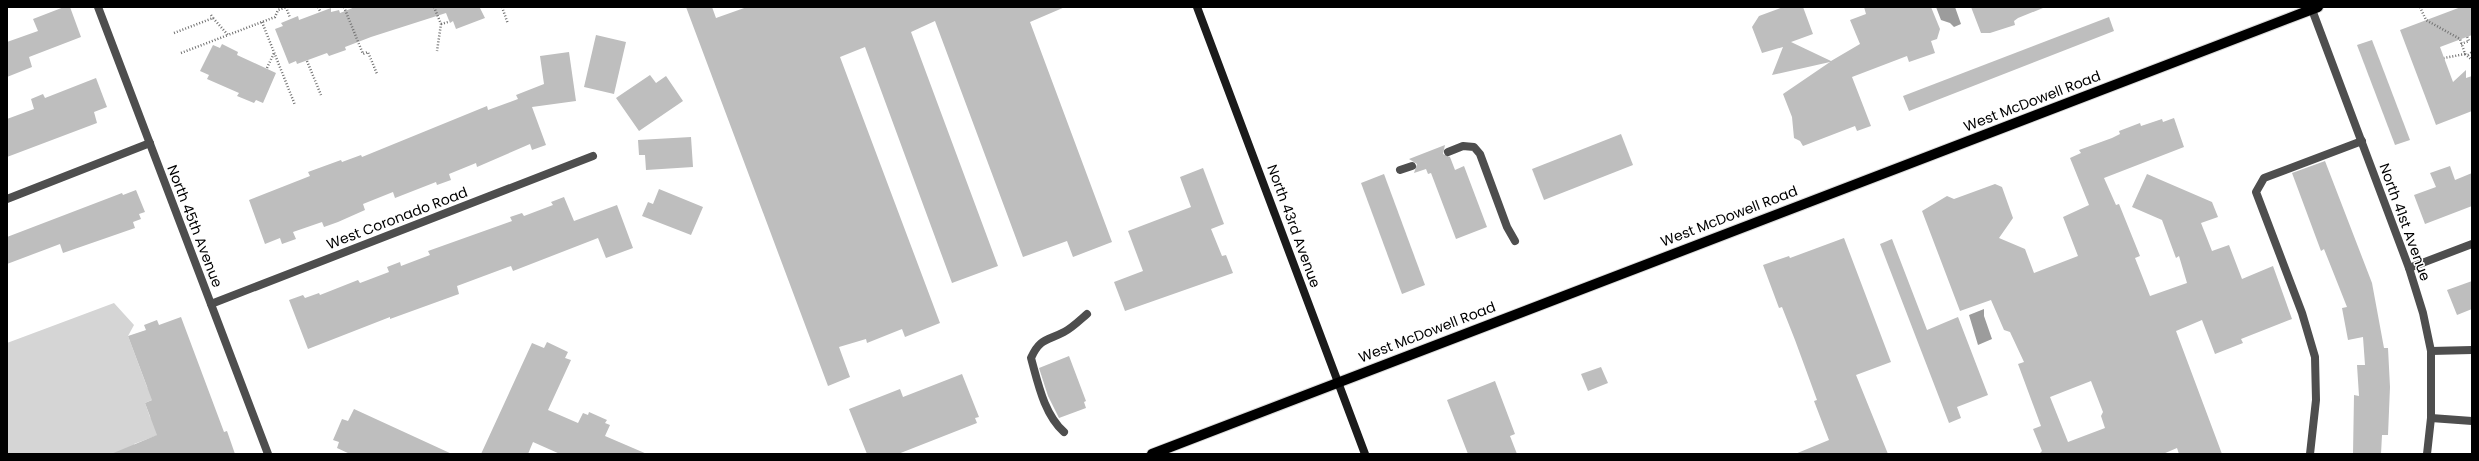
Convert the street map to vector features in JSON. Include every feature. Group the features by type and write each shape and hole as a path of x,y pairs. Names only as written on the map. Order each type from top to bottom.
{"main road":[{"name":"North 43rd Avenue","path":"1197,7 1365,454"},
{"name":"West McDowell Road","path":"1152,454 1338,381 2314,8"}],"street":[{"name":"North 45th Avenue","path":"98,7 268,454"},
{"name":"North 41st Avenue","path":"2314,8 2409,268 2431,351 2431,418 2427,454"},
{"path":"2310,454 2316,400 2315,357 2302,313 2256,192 2264,178 2362,141"},
{"path":"7,199 150,143"},
{"path":"1448,152 1463,146 1474,147 1480,154 1507,227 1515,240"},
{"name":"West Coronado Road","path":"211,304 593,156"},
{"path":"1400,170 1412,166"},
{"path":"2409,268 2472,244"},
{"path":"1064,432 1055,424 1049,412 1030,358 1036,346 1046,339 1064,332 1087,314"},
{"path":"2431,351 2472,350"},
{"path":"2431,418 2472,421"}],"path":[{"path":"181,53 262,22 275,16 278,10 286,7 290,18"},
{"path":"318,7 320,11"},
{"path":"344,7 363,54 368,52 377,74"},
{"path":"434,7 441,24 437,51"},
{"path":"502,7 508,24"},
{"path":"2420,7 2426,20 2460,39 2461,44 2472,60"},
{"path":"211,15 228,35"},
{"path":"174,33 213,18"},
{"path":"262,22 295,105"},
{"path":"441,24 448,22"},
{"path":"2461,44 2469,41 2467,36"},
{"path":"267,68 274,52"},
{"path":"2444,58 2472,52"},
{"path":"307,61 321,95"}],"shaded area":[{"path":"1936,7 1955,7 1961,24 1954,27 1950,23 1941,20"},
{"path":"114,303 134,325 128,336 147,387 156,398 145,403 150,417 169,431 134,444 138,454 7,454 7,343"},
{"path":"1984,309 1984,316 1992,339 1978,345 1969,315"}],"building":[{"path":"64,7 70,7 81,37 29,57 32,67 7,77 7,42 38,31 33,19"},
{"path":"355,7 482,7 480,8 485,18 456,29 453,21 450,23 446,13 371,37 345,47 346,50 329,56 327,53 297,64 296,61 289,64 275,29 283,26 281,23 298,16 299,20 331,8 331,12 339,10 340,13"},
{"path":"686,7 712,7 716,18 747,7 1065,7 1030,22 1112,242 1073,257 1067,241 1023,257 935,21 911,32 998,266 952,283 865,47 840,57 940,323 905,337 902,329 867,343 866,339 839,347 850,377 828,386"},
{"path":"1783,7 1803,7 1813,34 1791,42 1831,61 1860,44 1850,20 1866,14 1864,7 1931,7 1940,29 1937,39 1931,41 1935,53 1909,62 1907,56 1852,77 1871,126 1857,131 1855,126 1803,146 1800,141 1794,138 1792,117 1783,94 1830,62 1772,75 1783,47 1762,53 1752,27 1759,16"},
{"path":"1971,7 2043,8 2018,18 2014,21 2015,25 1990,33 1981,33"},
{"path":"2461,7 2472,7 2472,35 2440,47 2453,82 2466,70 2466,78 2472,76 2472,111 2436,125 2400,30"},
{"path":"2109,17 2114,31 1909,111 1903,96"},
{"path":"596,35 626,42 614,94 584,87"},
{"path":"2372,40 2410,140 2395,145 2357,45"},
{"path":"222,44 238,52 237,55 276,73 263,103 256,100 254,103 237,96 239,93 207,79 209,75 200,71 213,45 220,48"},
{"path":"569,52 576,101 532,107 546,145 532,150 530,144 477,167 476,163 449,174 451,180 437,185 436,182 395,198 393,192 363,204 365,210 338,222 324,227 322,222 293,232 296,239 282,244 280,238 265,244 249,200 310,176 308,172 341,160 342,162 361,155 362,157 487,106 488,110 518,99 516,95 544,84 540,56"},
{"path":"650,75 656,83 666,76 683,101 639,131 616,98"},
{"path":"96,78 107,107 94,112 97,123 7,157 7,119 34,109 31,99 43,94 45,98"},
{"path":"2174,118 2184,147 2104,178 2116,205 2119,204 2140,256 2135,258 2150,296 2187,283 2179,256 2176,258 2162,220 2132,207 2147,174 2212,202 2218,217 2201,223 2212,251 2229,245 2242,279 2273,266 2292,319 2241,339 2243,343 2215,354 2202,320 2176,331 2222,454 2179,454 2177,448 2163,454 2039,454 2042,451 2033,429 2041,426 2018,364 2024,362 2010,332 2004,330 1991,300 1960,311 1922,211 1947,196 1954,199 1995,184 2002,187 2013,218 1999,238 2025,249 2034,273 2078,256 2063,217 2089,205 2070,158 2081,153 2079,150 2120,134 2119,131 2140,123 2141,126 2162,119 2163,122","holes":["2091,381 2103,412 2101,416 2105,428 2068,442 2050,397"]},
{"path":"1621,134 1633,165 1544,200 1532,169"},
{"path":"691,137 693,167 646,170 645,155 639,155 638,140"},
{"path":"1445,145 1443,154 1450,157 1455,170 1464,166 1487,227 1456,239 1431,173 1428,174 1426,169 1414,173 1417,164 1409,159"},
{"path":"2325,161 2372,283 2384,348 2388,348 2390,387 2388,435 2382,435 2381,454 2353,454 2354,395 2359,396 2357,365 2365,365 2363,337 2348,340 2342,308 2347,307 2324,249 2321,251 2292,173"},
{"path":"2450,166 2455,180 2472,173 2472,206 2425,224 2414,195 2436,187 2430,173"},
{"path":"1203,168 1224,224 1211,229 1222,256 1226,255 1233,273 1125,311 1114,282 1143,271 1128,231 1191,207 1180,177"},
{"path":"1384,174 1425,285 1402,294 1361,183"},
{"path":"659,189 703,207 691,235 642,216 648,202 653,204"},
{"path":"136,190 145,212 139,214 141,219 133,222 135,228 63,253 60,244 7,264 7,237 122,193 123,195"},
{"path":"564,197 574,221 617,205 633,248 606,258 598,238 513,271 511,266 457,286 459,294 390,319 390,317 308,349 289,300 303,295 305,298 319,293 320,295 358,280 360,283 389,272 387,267 400,262 401,266 430,255 428,251 512,221 510,217 522,213 524,216 553,205 551,202"},
{"path":"1844,238 1891,362 1856,375 1888,454 1795,454 1829,440 1814,401 1817,400 1795,340 1782,307 1779,308 1763,265 1789,256 1790,258"},
{"path":"1892,239 1927,330 1958,317 1988,395 1957,407 1961,418 1949,423 1880,244"},
{"path":"2472,281 2472,309 2457,315 2447,290"},
{"path":"181,317 224,432 227,431 235,454 111,454 157,435 145,403 152,400 128,336 146,330 144,325 157,320 159,325"},
{"path":"547,342 568,352 565,358 571,360 548,410 578,423 583,413 588,415 589,412 607,420 605,423 610,425 605,436 647,454 560,454 533,442 528,454 481,454 532,343 544,348"},
{"path":"1069,356 1086,401 1084,402 1086,408 1059,418 1048,396 1039,368"},
{"path":"1601,367 1608,383 1588,391 1581,374"},
{"path":"962,374 979,417 975,418 977,423 898,454 867,454 849,409 900,389 903,397"},
{"path":"1495,381 1515,434 1510,436 1517,454 1468,454 1447,400"},
{"path":"354,409 452,454 350,454 337,448 339,442 333,440 342,419 348,421"}]}
